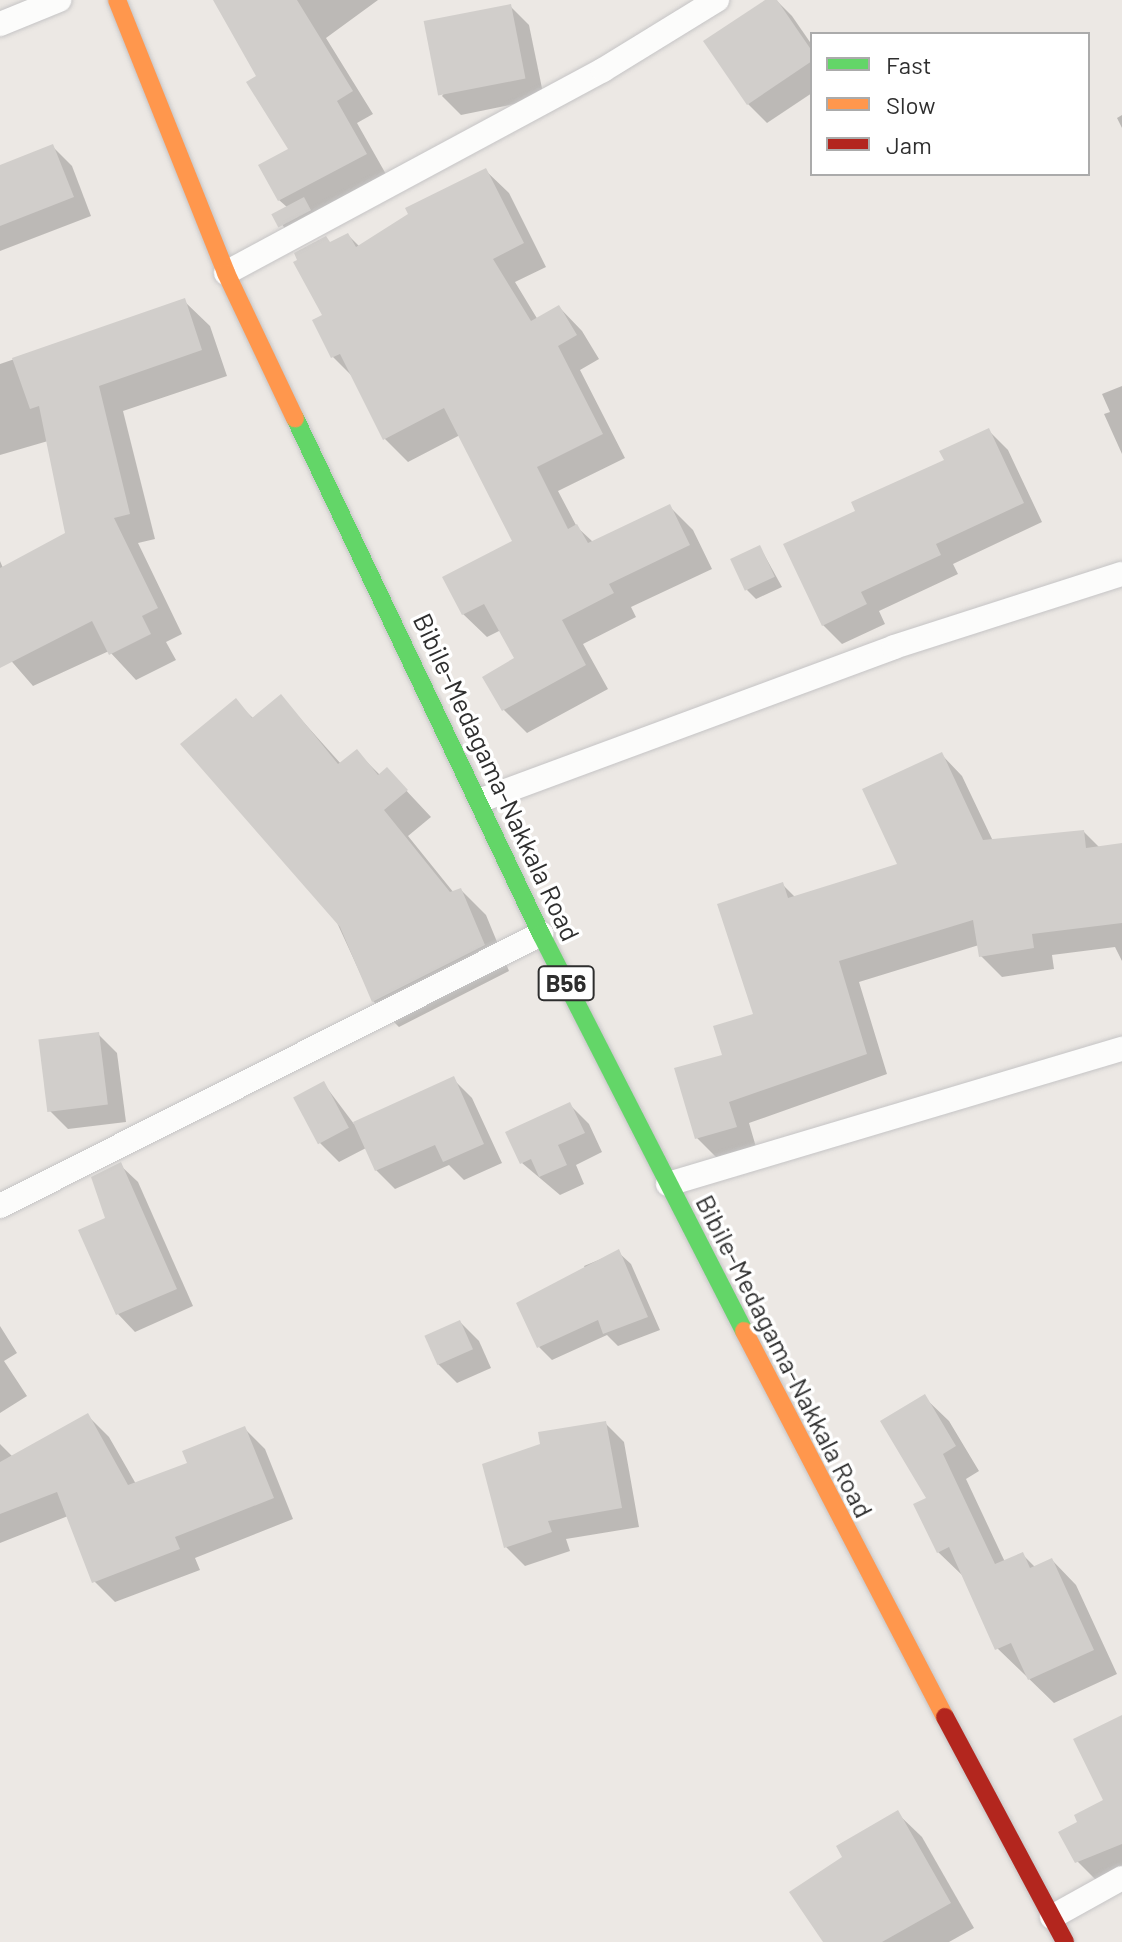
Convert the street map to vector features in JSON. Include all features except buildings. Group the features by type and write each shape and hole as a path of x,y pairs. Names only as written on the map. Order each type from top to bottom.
{"main road":[{"name":"Bibile-Medagama-Nakkala Road","path":"117,0 226,273 481,800 541,934 668,1184 1065,1942"}],"lane":[{"path":"0,24 59,0"},
{"path":"226,273 603,70 717,0"},
{"path":"481,800 894,647 1122,574"},
{"path":"0,1206 541,934"},
{"path":"668,1184 1122,1049"},
{"path":"1052,1917 1122,1878"}],"traffic: fast":[{"path":"295,418 541,934 744,1331"}],"traffic: slow":[{"path":"117,0 226,273 295,418"},
{"path":"744,1331 945,1717"}],"traffic: jam":[{"path":"945,1717 1065,1942"}]}
